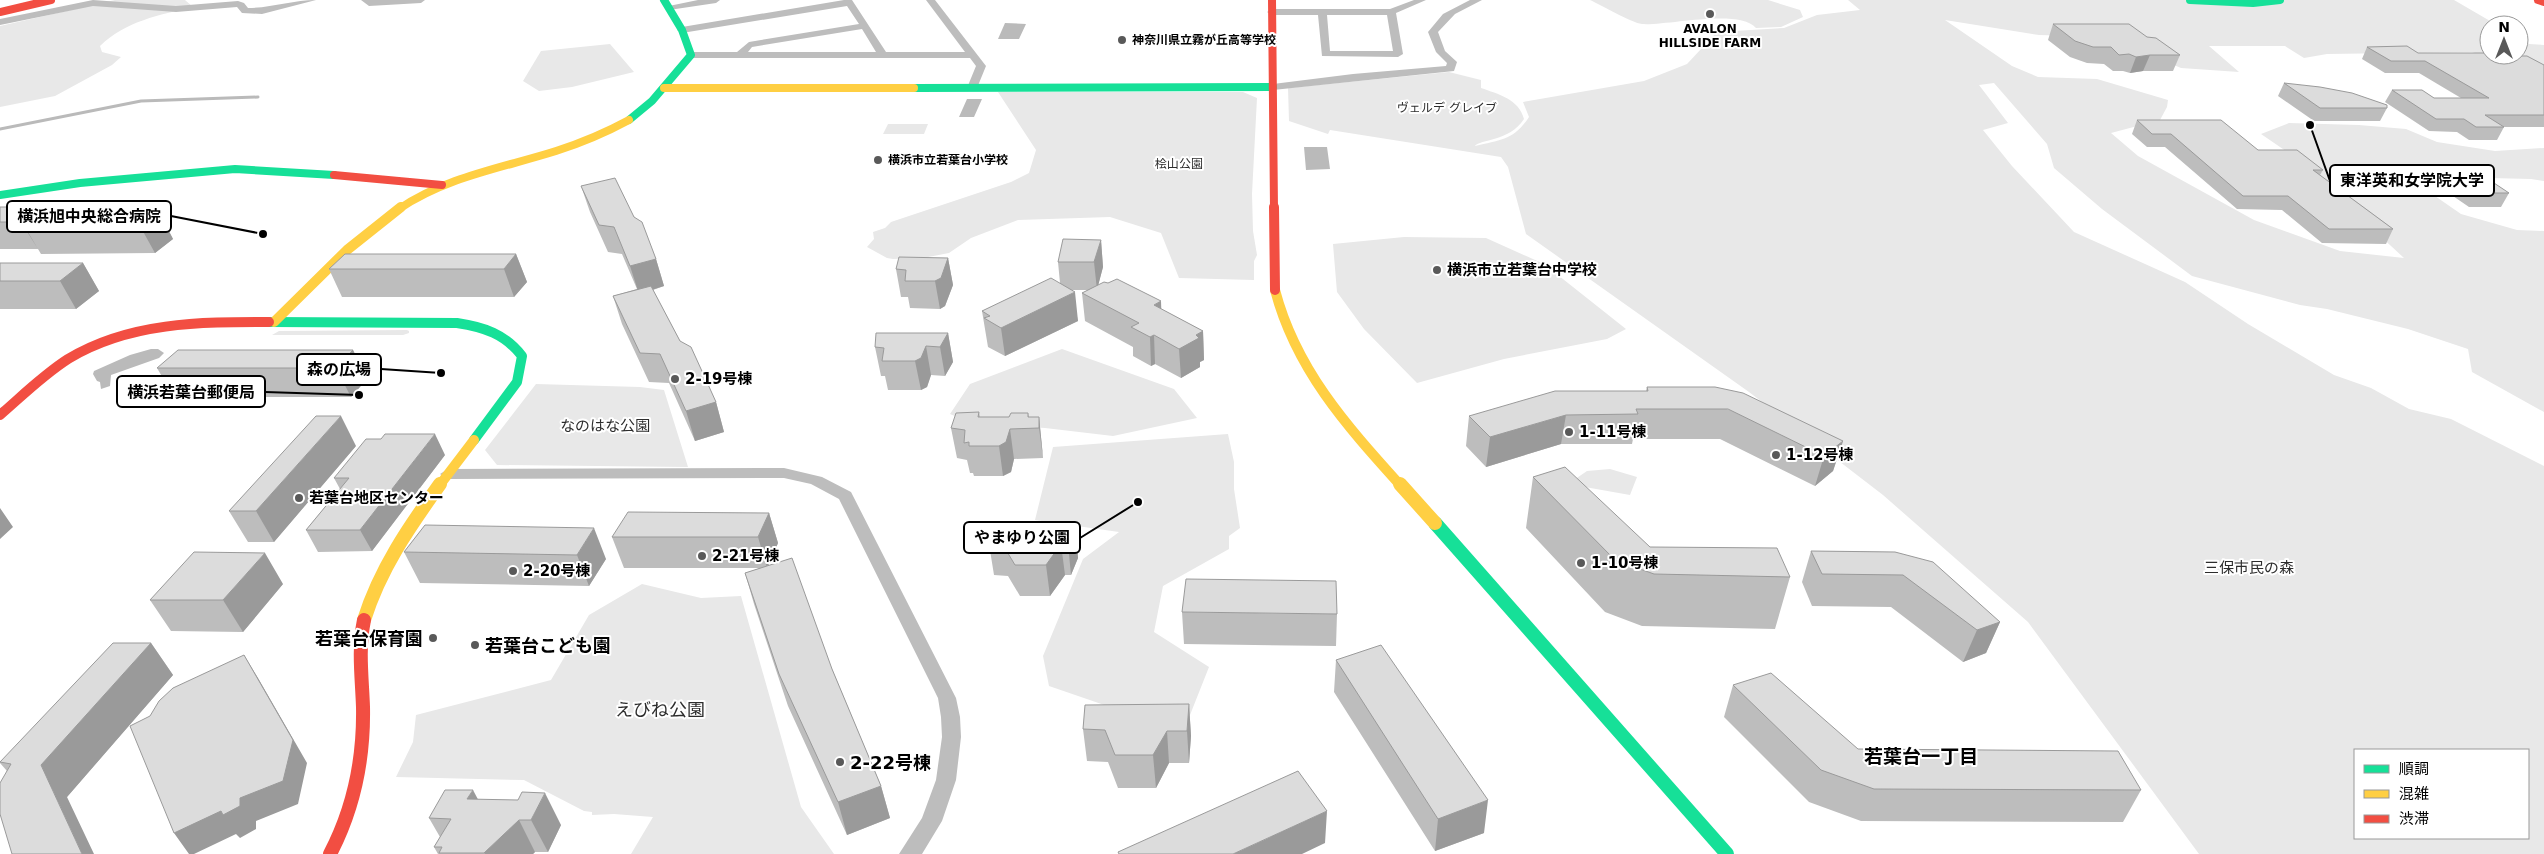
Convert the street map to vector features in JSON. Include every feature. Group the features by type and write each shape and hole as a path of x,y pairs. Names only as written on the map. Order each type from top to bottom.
{"street":[{"path":"0,7 31,0"},
{"path":"0,12 51,0"},
{"path":"0,22 74,3 100,2 176,9 238,4 245,10 255,11 312,0"},
{"path":"365,0 369,3 421,0"},
{"path":"691,55 682,30 667,3 716,0"},
{"path":"930,0 981,66 972,88"},
{"path":"1272,0 1275,291 1279,312 1295,352 1325,396 1376,457 1727,854"},
{"path":"1345,0 1347,12"},
{"path":"1272,12 1391,12 1422,0"},
{"path":"664,88 1273,87 1353,77 1450,69 1452,62 1441,52 1433,32 1444,17 1478,0"},
{"path":"2190,0 2253,3 2280,0"},
{"path":"2538,0 2544,2"},
{"path":"682,30 849,2 883,55"},
{"path":"1322,12 1325,54 1398,54 1391,12"},
{"path":"740,55 749,44 865,26"},
{"path":"691,55 971,55"},
{"path":"274,322 380,221 406,204 443,185 601,134 636,116 664,88 691,55"},
{"path":"0,195 80,183 212,169 280,170 443,185"},
{"path":"0,415 60,365 97,344 159,325 219,322 457,323 486,328 516,344 522,356 517,382 448,474 381,572 360,637 363,716 359,773 352,805 338,842 330,854"},
{"path":"448,474 784,473 812,477 831,485 845,496 947,698 952,716 952,747 941,796 924,838 910,854"}],"green space":[{"path":"115,0 185,0 193,7 144,20 110,37 100,46 102,52 121,57 112,65 55,96 0,107 0,26"},
{"name":"AVALON HILLSIDE FARM","path":"1590,0 1768,0 1800,10 1803,17 1781,27 1756,28 1747,22 1719,18 1642,24"},
{"name":"三保市民の森","path":"1848,0 2454,0 2480,15 2479,54 2472,52 2327,54 2304,58 2285,46 2209,46 2239,72 2181,68 2108,37 2039,35 1945,20 2012,66 2038,77 2097,79 2168,100 2167,107 2160,120 2111,133 2138,156 2254,220 2340,251 2404,258 2296,158 2261,134 2289,123 2359,125 2406,129 2437,142 2495,151 2544,148 2544,181 2531,179 2406,176 2461,214 2517,230 2544,231 2544,412 2472,372 2468,349 2408,329 2327,309 2300,305 2192,276 2102,209 2054,168 2047,144 1994,83 1979,85 2008,123 1983,130 2012,166 2074,232 2185,282 2248,324 2334,375 2371,388 2409,409 2451,419 2544,466 2544,854 2199,854 2028,622 1883,495 1749,392 1526,234 1508,167 1501,157 1330,130 1328,134 1289,121 1288,88 1449,72 1481,80 1481,88 1501,95 1513,102 1524,119 1511,132 1475,146 1506,138 1518,130 1529,117 1523,102 1644,81 1687,64 1717,32 1784,28 1817,15 1860,10"},
{"path":"610,44 634,72 572,87 539,91 523,81 541,51"},
{"name":"三保市民の森","path":"2529,44 2544,45 2544,71 2515,65 2529,65"},
{"name":"桧山公園","path":"998,92 1243,92 1257,98 1252,194 1253,231 1257,255 1254,261 1254,280 1179,278 1161,233 1110,217 1018,220 971,238 949,253 923,258 887,258 867,247 874,239 873,232 885,228 891,222 1011,182 1029,173 1036,150"},
{"path":"888,124 928,124 924,134 883,134"},
{"path":"1404,237 1486,238 1544,264 1626,329 1607,339 1504,359 1417,383 1364,329 1337,292 1333,244"},
{"path":"407,330 409,333 403,335 272,335 279,331"},
{"path":"1062,349 1174,389 1197,418 1113,436 1045,428 974,424 950,414 970,384"},
{"name":"なのはな公園","path":"536,384 640,387 664,390 688,467 497,465 485,450"},
{"path":"1228,434 1234,462 1234,489 1240,528 1229,536 1229,549 1163,586 1154,632 1209,667 1190,715 1113,708 1049,686 1043,656 1083,559 1119,532 1035,520 1053,447"},
{"path":"1610,469 1637,477 1630,495 1568,484 1587,471"},
{"name":"えびね公園","path":"642,584 701,598 741,596 801,807 834,854 631,854 653,817 614,814 592,815 592,812 584,811 524,780 396,777 413,742 416,715 551,680 589,615"}],"shaded area":[{"path":"1005,23 1026,24 1019,39 998,39"},
{"path":"967,99 982,99 974,117 959,117"},
{"path":"1304,147 1327,147 1330,169 1306,170"},
{"path":"158,349 164,353 159,358 111,375 110,386 101,389 100,382 97,381 93,374 94,371 130,355"}],"building":[{"path":"2053,24 2129,24 2147,37 2156,38 2180,55 2136,57 2129,54 2119,55 2111,47 2093,47 2075,41"},
{"path":"2407,46 2418,53 2479,53 2479,65 2529,65 2529,57 2544,65 2544,115 2485,115 2504,127 2476,127 2464,119 2436,119 2392,90 2422,90 2434,98 2489,98 2425,61 2391,61 2367,47"},
{"path":"2284,83 2352,93 2387,105 2387,108 2320,108"},
{"path":"2137,120 2221,120 2258,150 2297,150 2323,170 2313,170 2393,229 2329,229 2288,196 2243,196 2171,134 2152,134"},
{"path":"2441,169 2473,169 2509,193 2477,193"},
{"path":"615,178 634,217 642,222 656,259 630,266 614,227 599,225 581,186"},
{"path":"0,207 44,207 21,222 0,222"},
{"path":"1063,239 1101,240 1094,262 1058,262"},
{"path":"345,254 516,254 504,269 329,269"},
{"path":"899,257 948,258 941,278 935,281 905,281 906,270 896,269"},
{"path":"0,263 83,263 60,281 0,281"},
{"path":"1051,278 1075,292 1001,328 984,318 990,316 982,311"},
{"path":"1117,279 1161,301 1154,305 1203,331 1196,335 1199,338 1179,349 1154,335 1150,337 1131,327 1139,323 1082,293 1104,282 1108,283"},
{"path":"651,286 680,341 691,347 716,402 686,411 660,354 640,353 613,296"},
{"path":"876,333 948,333 940,347 926,346 921,358 915,361 882,361 884,348 875,347"},
{"path":"178,350 353,350 336,368 157,368"},
{"path":"1647,387 1715,387 1743,393 1843,441 1824,456 1728,409 1636,409 1638,414 1566,415 1490,437 1469,416 1555,391 1648,391"},
{"path":"979,412 978,417 1009,417 1011,413 1028,413 1028,417 1039,417 1039,428 1010,429 1006,442 999,446 969,446 969,442 964,443 965,430 951,428 956,413"},
{"path":"316,416 341,416 256,511 229,511"},
{"path":"385,434 435,434 360,530 306,530 349,478 334,478 366,439 381,439"},
{"path":"1565,467 1650,547 1777,548 1790,577 1654,574 1615,560 1533,477"},
{"path":"628,512 769,513 758,537 612,537"},
{"path":"425,525 594,528 577,555 404,552"},
{"path":"993,527 1075,527 1068,544 1061,544 1046,565 1015,565 1003,545 989,544"},
{"path":"1811,551 1895,552 1933,562 2000,622 1977,630 1903,575 1822,574"},
{"path":"194,552 265,553 223,600 150,600"},
{"name":"2-22号棟","path":"792,558 832,669 881,786 838,802 779,674 745,573"},
{"path":"1186,579 1336,581 1337,614 1182,612"},
{"path":"113,643 151,643 41,765 82,854 12,854 0,814 0,783 11,764 0,762"},
{"path":"1381,645 1488,800 1438,819 1336,660"},
{"path":"244,655 293,740 283,781 240,798 240,806 223,815 221,811 174,833 130,726 150,716 159,701 173,688"},
{"path":"1771,673 1858,749 2118,751 2141,790 1874,789 1821,770 1733,685"},
{"path":"1189,704 1187,731 1167,731 1153,755 1115,755 1105,730 1083,729 1085,705"},
{"path":"1298,771 1327,811 1233,854 1119,854 1118,852"},
{"path":"445,790 473,790 467,799 518,800 522,792 545,793 531,820 519,820 484,853 439,853 442,847 434,847 451,819 429,818"}],"waterway":[{"path":"0,129 141,101 258,97"}],"traffic: fast":[{"path":"629,120 652,101 691,55 682,30 664,0"},
{"path":"2190,0 2253,3 2280,0"},
{"path":"914,88 1273,87"},
{"path":"0,195 80,183 235,169 334,175"},
{"path":"269,322 457,323 494,332 509,342 522,356 517,382 474,440"},
{"path":"1435,523 1727,854"}],"traffic: slow":[{"path":"664,88 914,88"},
{"path":"274,322 366,233 408,203 454,181 581,143 629,120"},
{"path":"1275,290 1283,322 1298,353 1317,384 1364,444 1435,523"},
{"path":"364,620 371,597 395,550 426,503 474,440"}],"traffic: jam":[{"path":"0,12 51,0"},
{"path":"1272,0 1275,290"},
{"path":"2538,0 2544,2"},
{"path":"334,175 442,185"},
{"path":"0,415 60,365 92,346 116,337 141,330 191,323 269,322"},
{"path":"330,854 346,819 357,783 360,764 363,726 360,653 364,620"}],"place":[{"name":"AVALON HILLSIDE FARM","path":"1710,14"},
{"name":"神奈川県立霧が丘高等学校","path":"1122,40"},
{"name":"東洋英和女学院大学","path":"2310,125"},
{"name":"横浜市立若葉台小学校","path":"878,160"},
{"name":"横浜旭中央総合病院","path":"263,234"},
{"name":"横浜市立若葉台中学校","path":"1437,270"},
{"name":"森の広場","path":"441,373"},
{"name":"2-19号棟","path":"675,379"},
{"name":"横浜若葉台郵便局","path":"359,395"},
{"name":"1-11号棟","path":"1569,432"},
{"name":"1-12号棟","path":"1776,455"},
{"name":"若葉台地区センター","path":"299,498"},
{"name":"やまゆり公園","path":"1138,502"},
{"name":"2-21号棟","path":"702,556"},
{"name":"1-10号棟","path":"1581,563"},
{"name":"2-20号棟","path":"513,571"},
{"name":"若葉台保育園","path":"433,638"},
{"name":"若葉台こども園","path":"475,645"},
{"name":"2-22号棟","path":"840,762"}],"district":[{"name":"若葉台一丁目","path":"1921,756"}],"park label":[{"name":"ヴェルデ グレイブ","path":"1447,108"}]}
